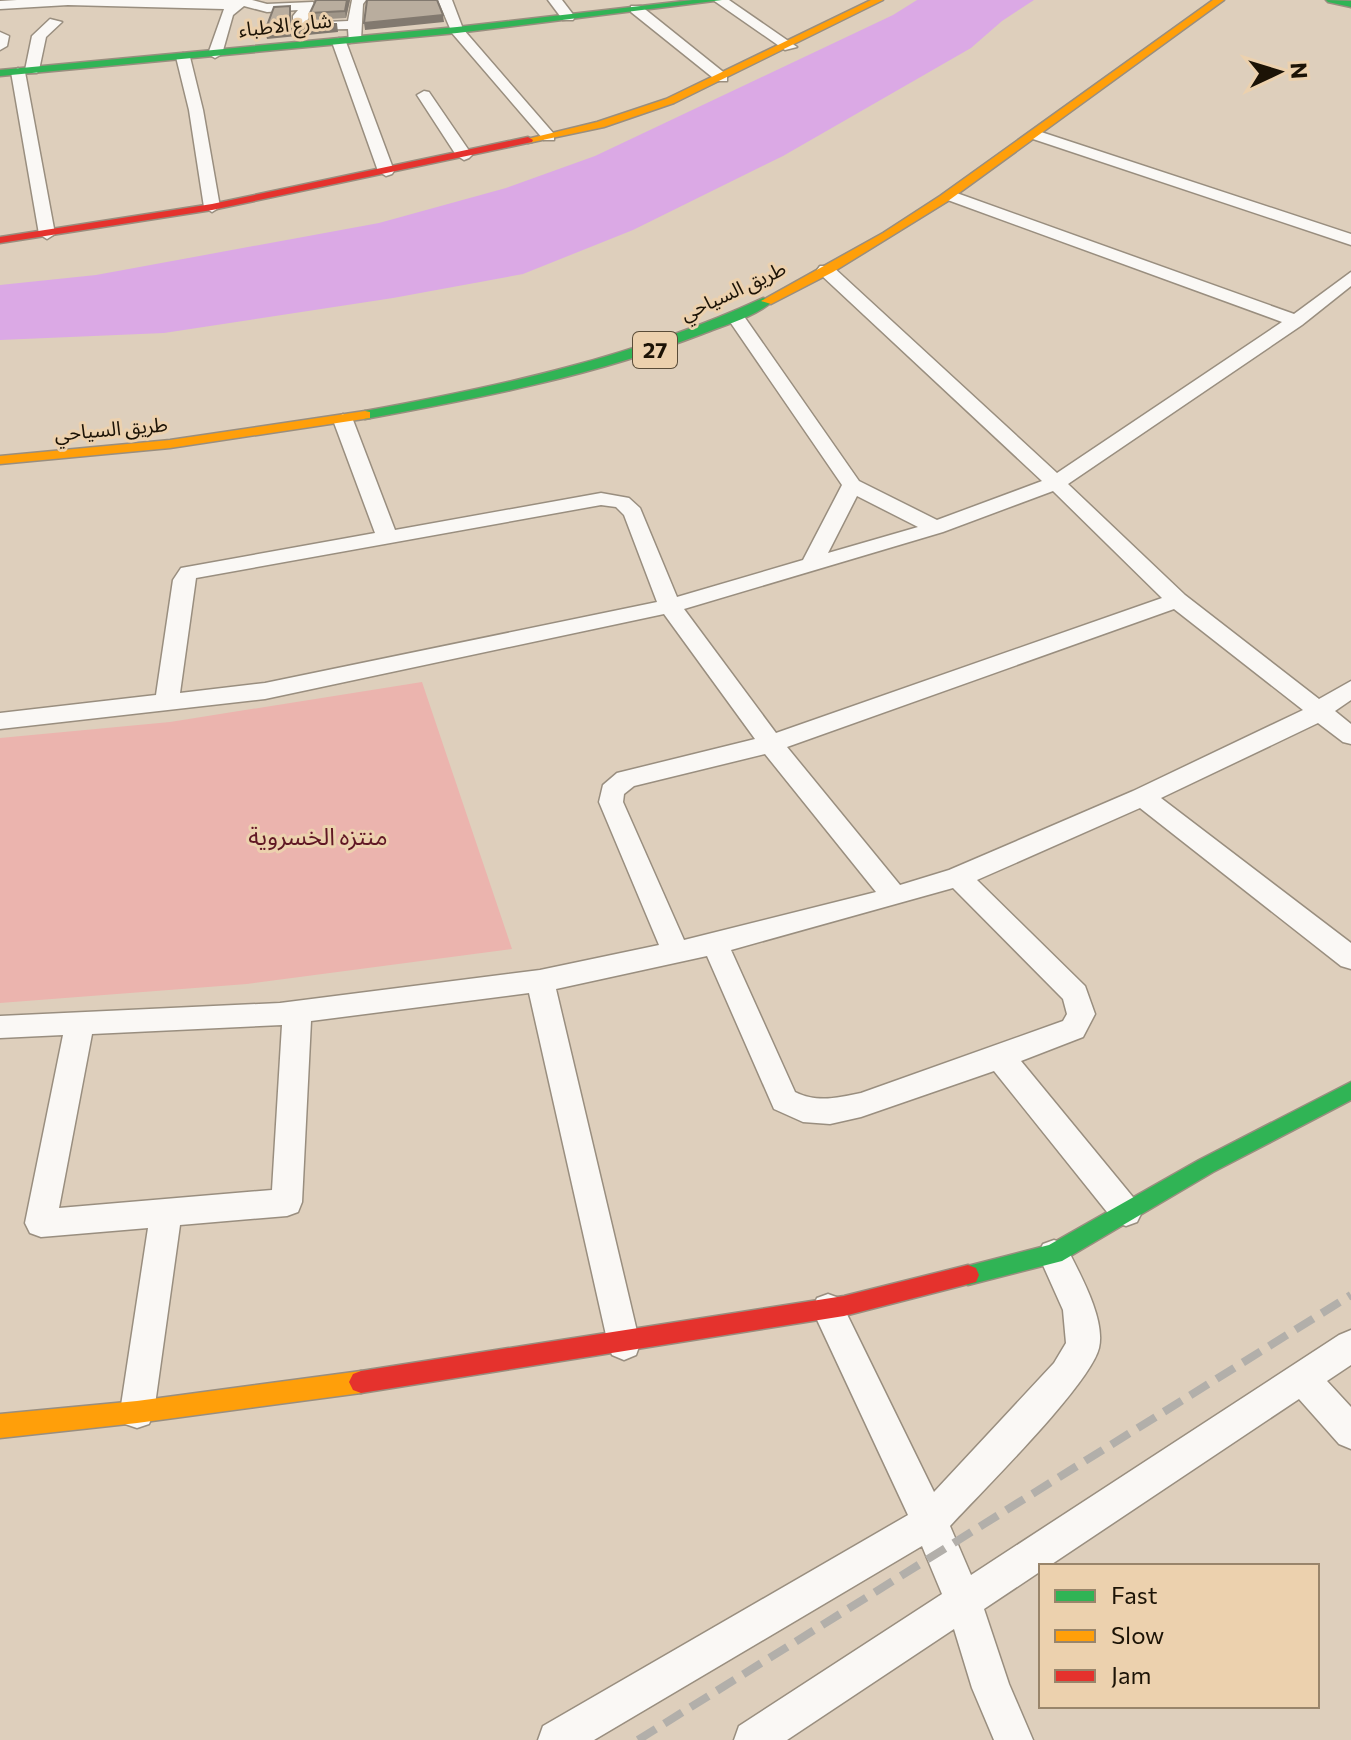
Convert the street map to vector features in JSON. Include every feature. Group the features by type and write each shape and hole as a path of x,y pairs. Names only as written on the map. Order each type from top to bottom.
{"main road":[{"name":"شارع الاطباء","path":"17,72 215,54 349,36 457,30 643,6 719,0"},
{"path":"0,240 212,207 549,137 670,101 790,47 852,7 878,0"},
{"name":"طريق السياحي","path":"0,442 136,432 271,415 498,373 633,357 735,316 826,270 951,196 1038,136 1219,0"},
{"path":"1331,0 1351,4"},
{"path":"927,210 918,203 904,202 967,163 1194,1"},
{"path":"967,163 975,169 987,171"},
{"name":"طريق السياحي","path":"0,460 205,442 343,420 588,360 618,343 678,322 753,286"},
{"path":"618,343 621,354 633,357"},
{"path":"0,1426 137,1412 624,1344 828,1309 1054,1254 1351,1090"}],"street":[{"path":"359,0 349,36 386,171"},
{"path":"464,0 446,2 457,30 549,137"},
{"path":"555,0 568,17"},
{"path":"719,0 790,47"},
{"path":"0,5 68,1 240,2 267,8 308,5 300,16 298,27 349,36"},
{"path":"215,54 224,21 240,2"},
{"path":"643,6 722,78"},
{"path":"47,234 17,72 39,36 55,22"},
{"path":"183,57 196,110 212,207"},
{"path":"424,95 464,155"},
{"path":"1038,136 1351,240"},
{"path":"951,196 1296,321"},
{"path":"826,270 1177,600 1351,736"},
{"path":"0,721 265,691 670,606 936,528 1056,483 1296,321 1351,277"},
{"path":"735,316 852,485 936,528"},
{"path":"343,420 387,537"},
{"path":"812,563 852,485"},
{"path":"167,703 184,580 189,573 601,499 622,502 633,512 670,606 771,744 895,897"},
{"path":"676,952 611,802 612,791 626,779 771,744 956,681 1177,600"},
{"path":"0,1027 297,1012 540,981 715,944 895,897 958,877 1142,797 1318,712 1351,689"},
{"path":"1142,797 1351,958"},
{"path":"715,944 784,1100 803,1110 830,1112 861,1105 1073,1029 1081,1014 1075,994 958,877"},
{"path":"540,981 624,1344"},
{"path":"80,1023 41,1223 287,1202 297,1012"},
{"path":"1000,1057 1126,1212"},
{"path":"137,1412 166,1212"},
{"path":"557,1740 930,1522 1066,1374 1083,1346 1079,1310 1054,1254"},
{"path":"828,1309 930,1522 963,1600 991,1688 1014,1740"},
{"path":"753,1740 1351,1346"},
{"path":"1302,1378 1351,1432"}],"green space":[{"name":"منتزه الخسروية","path":"422,682 512,949 247,984 0,1003 0,738 170,722"}],"shaded area":[{"path":"917,0 1034,0 1002,21 971,48 783,156 633,230 523,274 393,298 164,333 0,340 0,285 96,275 379,223 506,188 595,156 893,15"}],"building":[{"path":"316,0 347,0 345,11 310,13"},
{"path":"367,0 437,0 443,15 364,23"},
{"path":"290,6 290,24 337,24 265,31 274,7"}],"railway":[{"path":"638,1740 1351,1295"}],"traffic: fast":[{"path":"0,73 457,30 717,0"},
{"path":"1331,0 1351,4"},
{"path":"365,415 520,385 621,358 719,323 767,301"},
{"path":"968,1275 1054,1254 1206,1166 1351,1090"}],"traffic: slow":[{"path":"528,140 600,125 670,101 878,0"},
{"path":"767,301 829,269 944,199 1219,0"},
{"path":"0,460 170,444 365,415"},
{"path":"0,1426 137,1412 361,1382"}],"traffic: jam":[{"path":"0,240 212,207 528,140"},
{"path":"361,1382 844,1306 968,1275"}]}
